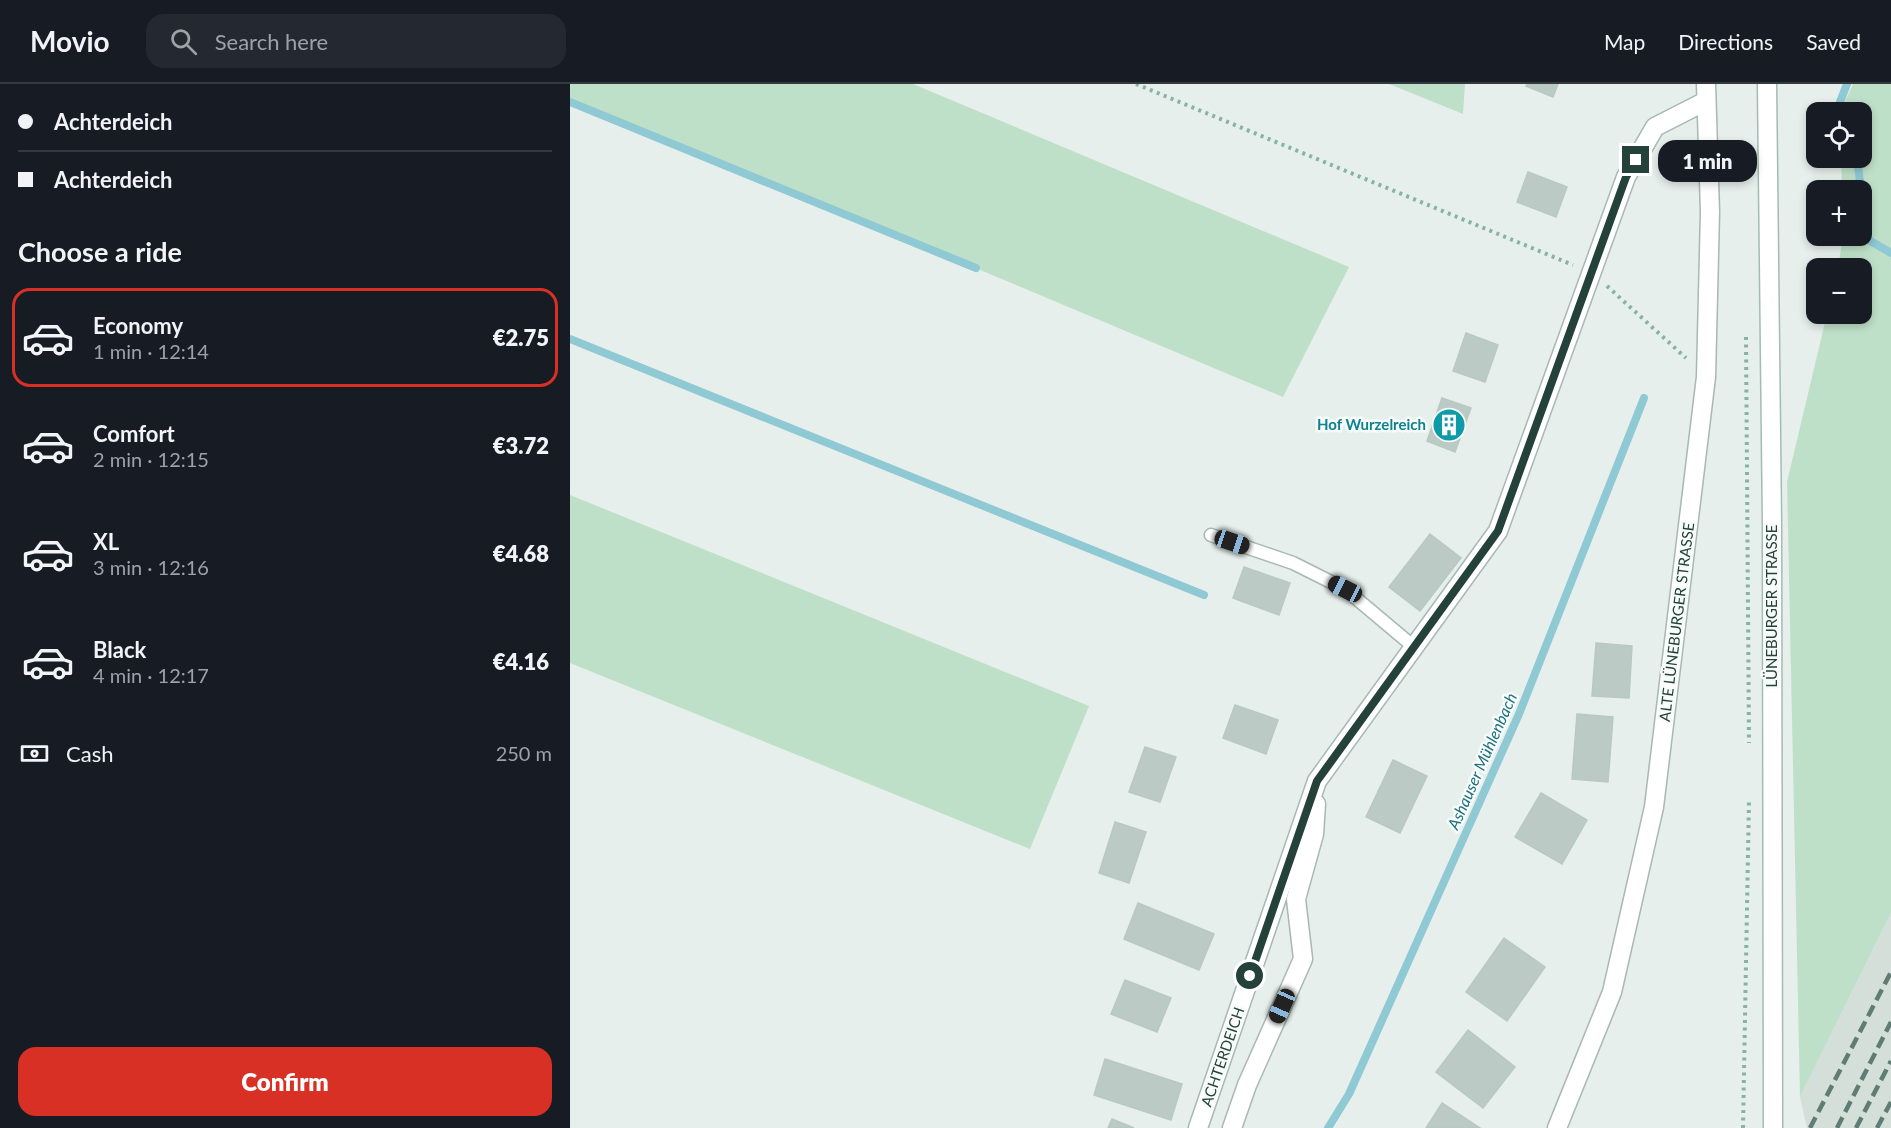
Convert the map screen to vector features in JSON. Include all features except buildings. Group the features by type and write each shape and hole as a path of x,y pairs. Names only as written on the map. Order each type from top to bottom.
{"street":[{"name":"LÜNEBURGER STRASSE","path":"1767,84 1772,525 1773,1128"},
{"name":"ACHTERDEICH","path":"1198,1128 1317,781 1498,531 1626,177 1655,127 1706,93"},
{"name":"ALTE LÜNEBURGER STRASSE","path":"1557,1128 1612,992 1654,807 1706,376 1710,212 1706,93"},
{"name":"ACHTERDEICH","path":"1232,1128 1247,1085 1303,959 1296,899 1314,834 1317,781"}],"lane":[{"path":"1211,535 1293,563 1345,589 1414,646"}],"path":[{"path":"1136,84 1593,273 1706,376"},
{"path":"1746,334 1749,753"},
{"path":"1743,1128 1749,789"}],"shaded area":[{"path":"1891,913 1891,1128 1807,1128 1800,1097"}],"green space":[{"path":"570,84 913,84 1349,267 1283,397 570,98"},
{"path":"1389,84 1465,84 1463,114"},
{"path":"1853,84 1891,84 1891,913 1800,1097 1787,482 1825,324 1872,324 1872,258 1840,258 1841,246 1872,246 1872,180 1842,180 1841,168 1872,168 1872,102 1845,102"},
{"path":"570,495 1089,706 1030,849 570,663"}],"waterway":[{"name":"Ashauser Mühlenbach","path":"1840,102 1847,84"},
{"path":"570,102 976,268"},
{"path":"1858,168 1860,180"},
{"path":"1872,242 1891,253"},
{"path":"570,339 1204,595"},
{"name":"Ashauser Mühlenbach","path":"1328,1128 1349,1094 1519,714 1644,398"}],"railway":[{"path":"1810,1128 1891,972"},
{"path":"1837,1128 1891,1022"},
{"path":"1856,1128 1891,1061"},
{"path":"1877,1128 1891,1102"}],"place":[{"name":"Hof Wurzelreich","path":"1449,425"}],"route":[{"path":"1250,976 1317,781 1498,531 1626,177 1636,160"}]}
